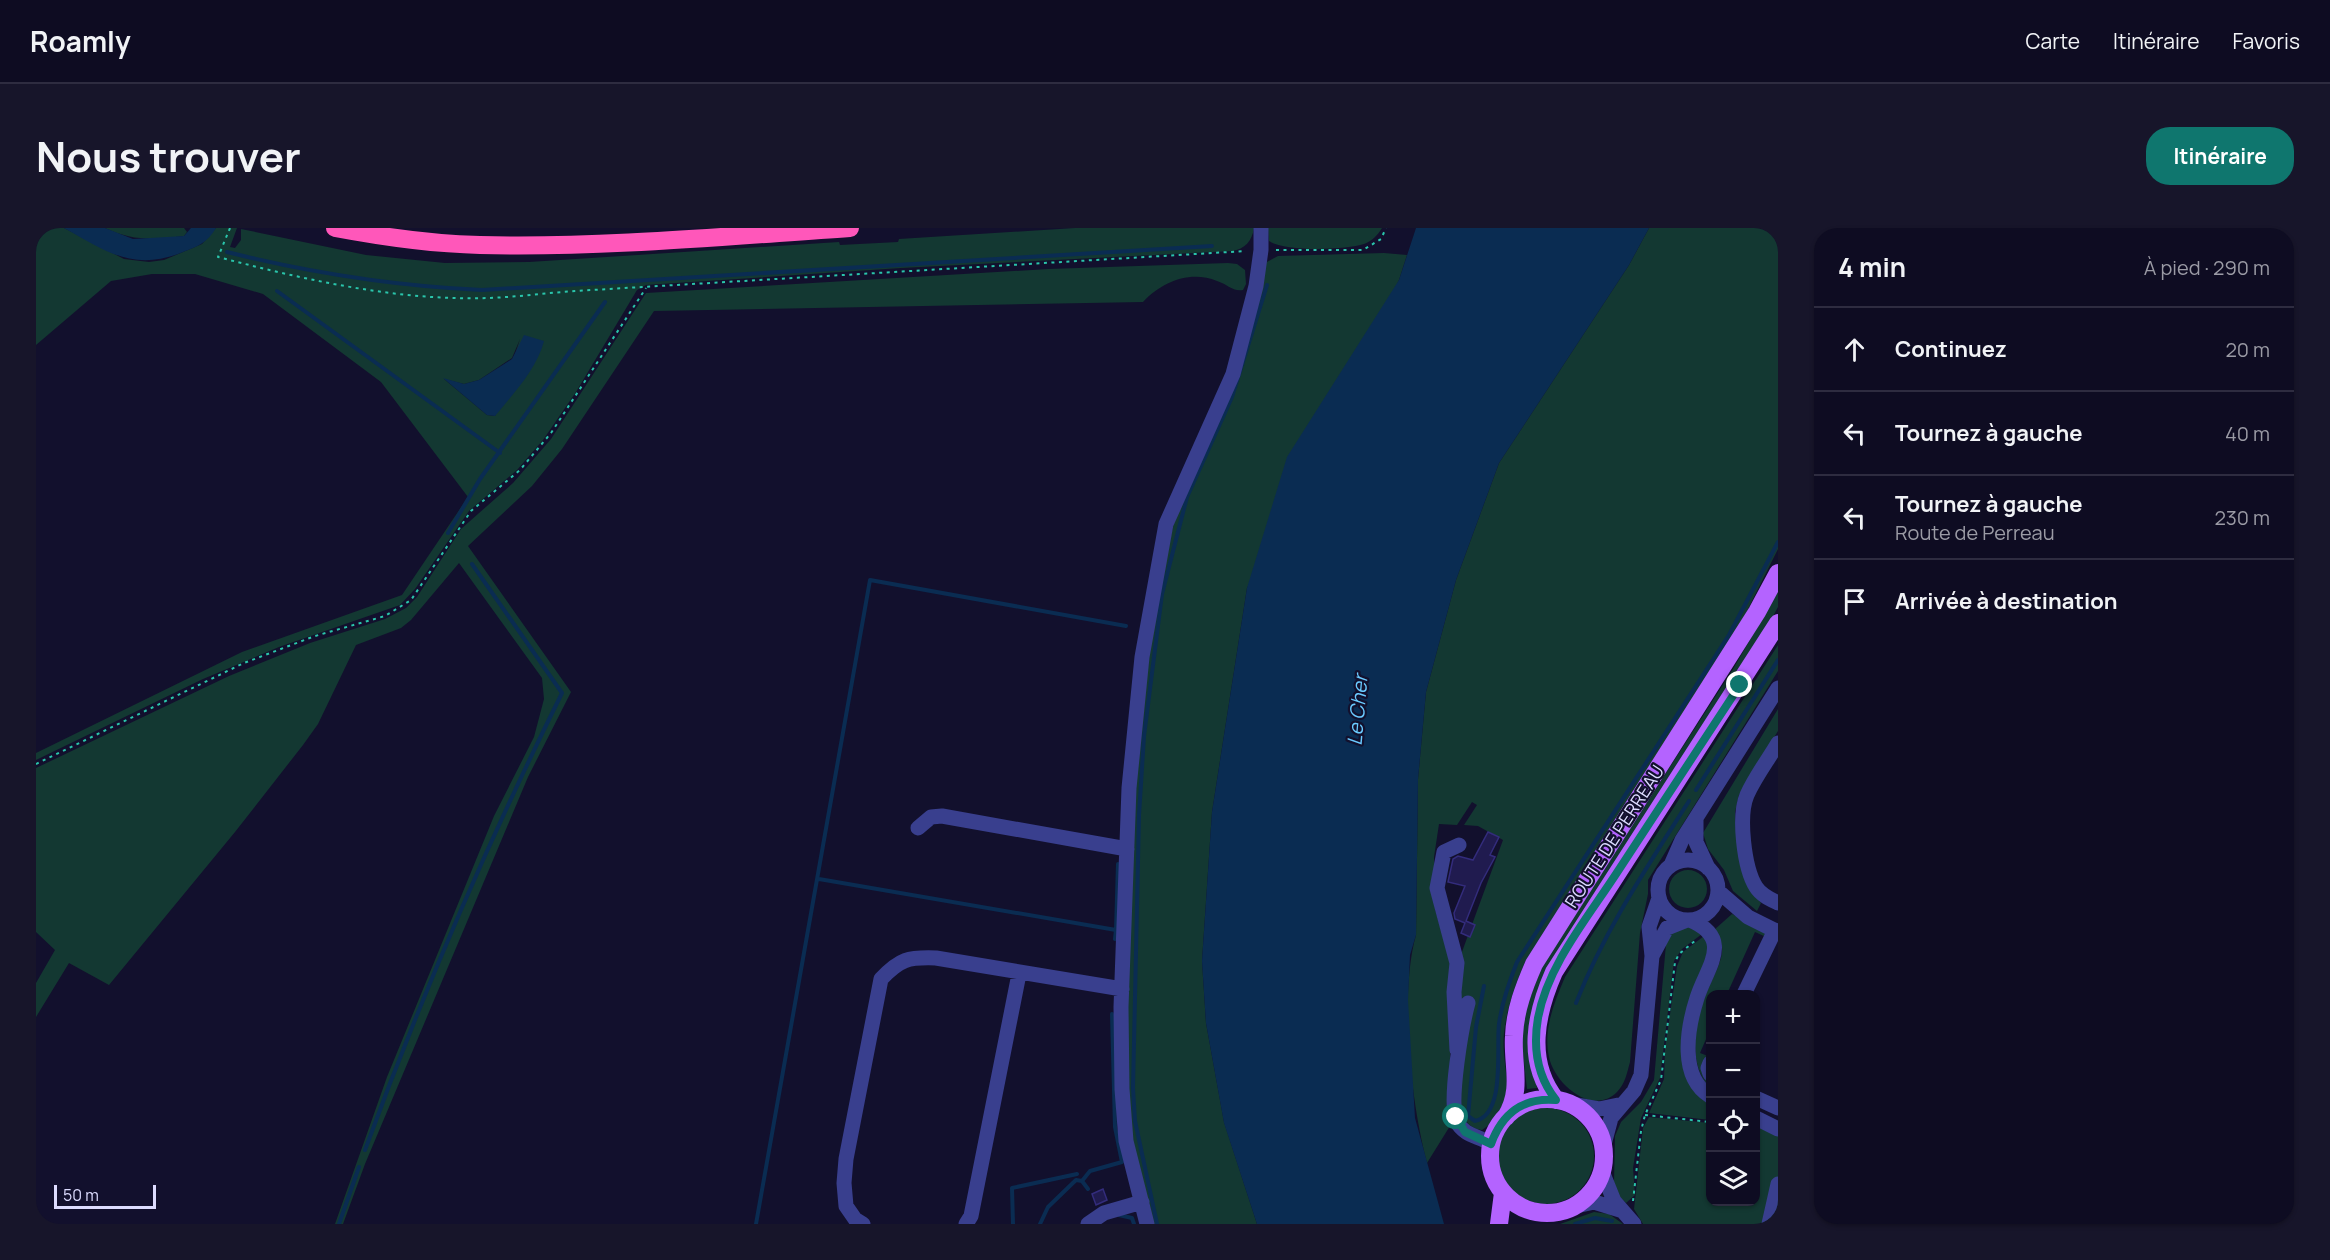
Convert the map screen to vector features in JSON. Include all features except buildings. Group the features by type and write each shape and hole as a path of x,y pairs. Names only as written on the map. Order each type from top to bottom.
{"highway":[{"path":"335,228 395,239 480,245 567,244 850,228"}],"main road":[{"name":"ROUTE DE PERREAU","path":"1506,1117 1513,1103 1517,1083 1514,1035 1517,1012 1534,964 1757,612 1778,573"},
{"name":"ROUTE DE PERREAU","path":"1564,1102 1540,1073 1536,1050 1538,1018 1554,972 1778,623"},
{"path":"1545,1099 1564,1102 1593,1122 1604,1148 1602,1171 1591,1192 1572,1207 1535,1218 1503,1193 1492,1170 1491,1144 1506,1117 1523,1104 1545,1099"},
{"path":"1499,1224 1503,1193"}],"street":[{"path":"1147,1224 1126,1141 1122,990 1129,788 1142,657 1166,524 1233,374 1256,286 1261,250 1261,228"},
{"path":"1604,1148 1611,1118 1639,1083 1642,1069 1652,956 1649,927 1659,898 1660,879 1671,865 1676,849 1778,688"},
{"path":"1778,743 1746,796 1742,814 1749,872 1756,888 1767,898 1778,903"},
{"path":"918,828 931,817 942,816 1127,849"},
{"path":"1652,956 1667,928 1702,916 1711,908 1718,891 1715,878 1696,842 1696,820"},
{"path":"1459,845 1444,852 1437,877 1440,899 1457,963 1454,992 1457,1122 1465,1132 1491,1144"},
{"path":"1671,865 1686,860 1702,863 1708,868"},
{"path":"1718,891 1748,917 1777,931 1746,990"},
{"path":"1659,898 1672,915 1689,920 1708,932 1713,940 1714,954 1697,997 1689,1055 1695,1082 1706,1092"},
{"path":"863,1224 855,1219 846,1206 844,1183 846,1158 881,979 895,964 913,957 936,958 1122,990"},
{"path":"966,1224 971,1216 1019,974"},
{"path":"1457,1050 1468,1003"},
{"path":"1760,1100 1778,1108"},
{"path":"1564,1102 1608,1109 1623,1104"},
{"path":"1760,1120 1778,1129"},
{"path":"1602,1171 1609,1192 1626,1216"},
{"path":"1772,1223 1778,1184"},
{"path":"1088,1224 1104,1213 1142,1202"},
{"path":"1572,1207 1594,1202 1626,1216"}],"path":[{"path":"230,228 218,257 341,286 423,296 488,298 1261,250 1363,250 1381,238 1386,228"},
{"path":"36,764 244,663 315,636 385,616 411,600 471,512 520,470 551,433 646,288"},
{"path":"1626,1216 1636,1193 1637,1160 1645,1115 1661,1080 1675,962 1686,947 1708,932"},
{"path":"1645,1115 1706,1122"}],"green space":[{"path":"36,228 64,228 124,259 149,262 164,260 202,244 216,228 237,228 230,247 235,248 241,240 241,229 366,255 445,263 529,262 839,242 840,245 898,242 899,239 1075,228 1254,228 1247,244 1232,251 901,268 646,285 637,290 576,392 543,440 517,470 469,511 415,589 400,605 279,647 203,679 36,760 36,753 242,652 402,595 468,497 381,382 263,294 195,274 152,274 111,281 36,345","holes":["520,339 495,416 487,415 444,379 464,384 479,380 512,358"]},
{"path":"105,228 184,228 187,232 184,236 143,238"},
{"path":"1268,228 1382,228 1374,238 1364,244 1344,248 1316,249 1277,245 1269,241"},
{"path":"1649,228 1778,228 1778,549 1746,613 1721,656 1525,962 1512,997 1504,1033 1506,1097 1495,1119 1482,1130 1468,1124 1459,1101 1459,960 1503,840 1478,826 1464,825 1477,805 1472,802 1457,825 1439,824 1434,857 1435,909 1450,961 1450,1126 1427,1163 1412,1080 1408,1017 1408,987 1416,935 1418,779 1426,692 1456,580 1499,463 1629,265"},
{"path":"1384,253 1407,255 1399,280 1247,588 1212,812 1202,961 1206,1023 1224,1122 1257,1224 1152,1224 1132,1144 1126,1055 1132,795 1154,617 1173,526 1265,263 1278,256"},
{"path":"1237,264 1245,270 1246,284 1243,290 1233,289 1207,278 1187,278 1168,284 1143,302 654,311 562,449 532,486 468,546 571,692 528,777 365,1164 343,1224 335,1224 387,1077 494,816 534,737 544,699 542,678 459,563 411,620 401,628 356,645 318,724 303,745 235,832 109,985 69,963 36,1017 36,983 55,950 36,932 36,768 229,676 310,643 385,619 406,608 417,597 461,529 513,483 551,439 646,293 1048,269"},
{"path":"1778,592 1778,607 1771,620 1567,937 1532,1070 1537,1088 1527,1089 1521,1036 1526,1008 1543,964 1733,669"},
{"path":"1778,645 1778,671 1648,880 1648,894 1640,933 1630,1062 1624,1082 1617,1092 1607,1099 1597,1101 1586,1099 1576,1094 1558,1077 1549,1057 1547,1036 1549,1026 1565,977"},
{"path":"1778,709 1778,731 1739,795 1735,812 1737,841 1750,890 1761,903 1757,911 1733,891 1724,870 1708,849 1703,833"},
{"path":"1688,870 1702,875 1707,889 1702,903 1688,908 1674,903 1669,889 1674,875"},
{"path":"1732,914 1766,932 1766,937 1755,932 1729,990 1708,990 1722,952 1719,938 1714,930"},
{"path":"1685,925 1702,934 1682,949 1674,961 1660,1078 1641,1118 1633,1168 1635,1195 1626,1203 1619,1196 1614,1182 1615,1136 1621,1122 1641,1102 1654,1080 1666,944 1671,933"},
{"path":"1704,936 1709,946 1684,1036 1706,1092 1706,1120 1649,1113 1664,1079 1665,1049 1677,966 1683,952"},
{"path":"1706,994 1706,1039 1700,1053 1706,1055 1706,1083 1702,1078 1695,1053 1697,1025"},
{"path":"1546,1108 1564,1112 1580,1122 1590,1138 1594,1156 1590,1174 1580,1190 1564,1200 1546,1204 1528,1200 1512,1190 1502,1174 1498,1156 1502,1138 1512,1122 1528,1112"},
{"path":"1649,1117 1706,1123 1706,1206 1760,1206 1760,1126 1778,1135 1778,1224 1643,1224 1634,1209 1643,1128"},
{"path":"1594,1212 1609,1214 1623,1224 1560,1224"}],"water":[{"path":"64,228 105,228 133,239 184,236 191,228 216,228 206,240 193,248 166,258 135,260 94,245"},
{"name":"Le Cher","path":"1416,228 1649,228 1629,265 1499,463 1456,580 1426,692 1418,779 1416,935 1410,955 1408,1000 1415,1118 1444,1224 1257,1224 1224,1123 1206,1023 1202,961 1212,812 1247,588 1287,457 1399,280"},
{"path":"524,335 544,341 541,351 524,381 495,416 487,415 443,378 464,384 479,380 512,359"}],"waterway":[{"path":"227,252 353,277 482,290 1212,246"},
{"path":"1157,1224 1135,1121 1133,1088 1139,815 1144,736 1162,594 1187,497 1232,397 1267,285"},
{"path":"277,291 500,453"},
{"path":"448,533 480,479 605,302"},
{"path":"1484,986 1476,1027 1468,1116 1475,1121 1485,1116 1495,1094 1498,1079 1500,1016 1517,962 1729,635 1778,542"},
{"path":"365,1150 409,1034 457,919 562,693 472,564"},
{"path":"756,1224 870,580 1126,626"},
{"path":"1696,790 1778,660"},
{"path":"1576,1003 1613,925 1689,801"},
{"path":"819,879 1116,930 1118,864"},
{"path":"1115,939 1116,930"},
{"path":"1082,1181 1090,1171 1122,1162 1115,1127 1112,1014"},
{"path":"339,1224 359,1167"},
{"path":"1013,1224 1012,1188 1077,1174"},
{"path":"1040,1224 1048,1207 1076,1180 1082,1181 1088,1189"},
{"path":"1119,1215 1132,1218 1134,1224"},
{"path":"1575,1224 1595,1218 1612,1221"}],"route":[{"path":"1456,1117 1465,1132 1491,1144 1497,1130 1514,1110 1534,1100 1556,1100 1540,1073 1536,1050 1538,1018 1554,972 1740,685"}]}
